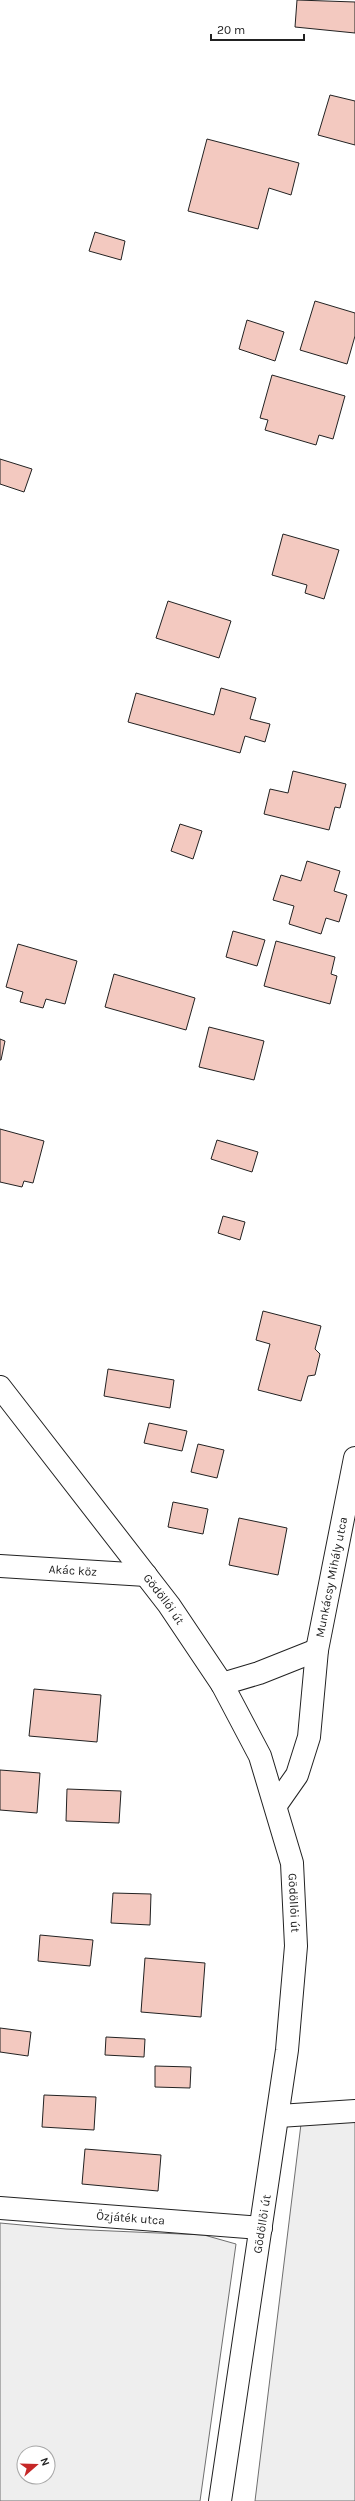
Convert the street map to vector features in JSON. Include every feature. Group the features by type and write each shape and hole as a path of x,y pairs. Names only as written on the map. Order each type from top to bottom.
{"main road":[{"name":"Gödöllői út","path":"0,1387 168,1605 222,1684 260,1756 276,1805 292,1863 296,1946 279,2116 220,2501"},
{"name":"Munkácsy Mihály utca","path":"276,1805 297,1775 309,1737 317,1650 355,1458"},
{"name":"Akác köz","path":"0,1566 146,1576"},
{"name":"Munkácsy Mihály utca","path":"222,1684 259,1673 317,1650"},
{"path":"279,2116 355,2111"},
{"name":"Őzjáték utca","path":"0,2208 261,2228"}],"shaded area":[{"path":"355,2122 355,2501 255,2501 301,2124"},
{"path":"0,2223 66,2229 204,2235 236,2244 200,2501 0,2501"}],"building":[{"path":"297,0 355,2 355,33 295,27"},
{"path":"330,95 355,101 355,145 318,135"},
{"path":"207,139 299,163 291,195 269,188 258,229 188,211"},
{"path":"95,232 125,241 121,260 89,251"},
{"path":"315,301 355,313 355,336 347,364 300,350"},
{"path":"247,320 284,332 275,361 239,349"},
{"path":"272,375 345,396 333,439 319,435 316,445 265,430 268,420 260,418"},
{"path":"0,459 32,469 24,492 0,484"},
{"path":"283,534 339,550 324,599 305,593 307,585 272,575"},
{"path":"168,601 231,621 219,658 156,638"},
{"path":"221,688 256,698 250,719 270,724 265,742 245,736 240,753 128,722 136,693 214,715"},
{"path":"293,771 346,784 340,808 335,807 329,830 264,814 270,789 288,793"},
{"path":"180,824 202,831 193,859 171,851"},
{"path":"307,861 340,871 334,891 347,895 339,922 326,918 321,934 289,924 294,906 273,900 281,875 301,881"},
{"path":"233,931 265,940 257,966 226,957"},
{"path":"276,941 335,957 331,974 337,976 330,1004 264,986"},
{"path":"18,944 77,961 65,1004 46,999 43,1008 20,1002 23,992 6,987"},
{"path":"114,974 195,998 186,1030 105,1007"},
{"path":"209,1027 264,1041 254,1080 199,1067"},
{"path":"0,1039 5,1041 1,1060 0,1060"},
{"path":"0,1129 44,1141 33,1183 24,1181 22,1187 0,1182"},
{"path":"217,1140 258,1152 252,1172 211,1159"},
{"path":"223,1216 245,1222 240,1240 218,1233"},
{"path":"263,1311 321,1326 315,1349 320,1354 315,1375 308,1376 301,1401 258,1390 270,1344 256,1340"},
{"path":"108,1369 174,1380 170,1408 104,1396"},
{"path":"149,1423 187,1431 182,1451 144,1443"},
{"path":"198,1444 224,1450 217,1478 191,1472"},
{"path":"173,1502 208,1509 203,1534 168,1527"},
{"path":"239,1518 287,1528 278,1575 229,1565"},
{"path":"34,1689 101,1695 97,1742 29,1736"},
{"path":"0,1770 40,1773 37,1813 0,1810"},
{"path":"67,1789 121,1791 119,1823 66,1821"},
{"path":"113,1893 151,1894 150,1925 111,1923"},
{"path":"40,1935 93,1940 90,1966 38,1961"},
{"path":"145,1958 205,1963 201,2017 141,2012"},
{"path":"0,2028 31,2032 28,2056 0,2052"},
{"path":"106,2037 145,2039 144,2057 105,2055"},
{"path":"155,2066 191,2067 190,2088 155,2087"},
{"path":"44,2095 96,2097 94,2130 42,2127"},
{"path":"85,2149 161,2155 158,2191 82,2184"}]}
